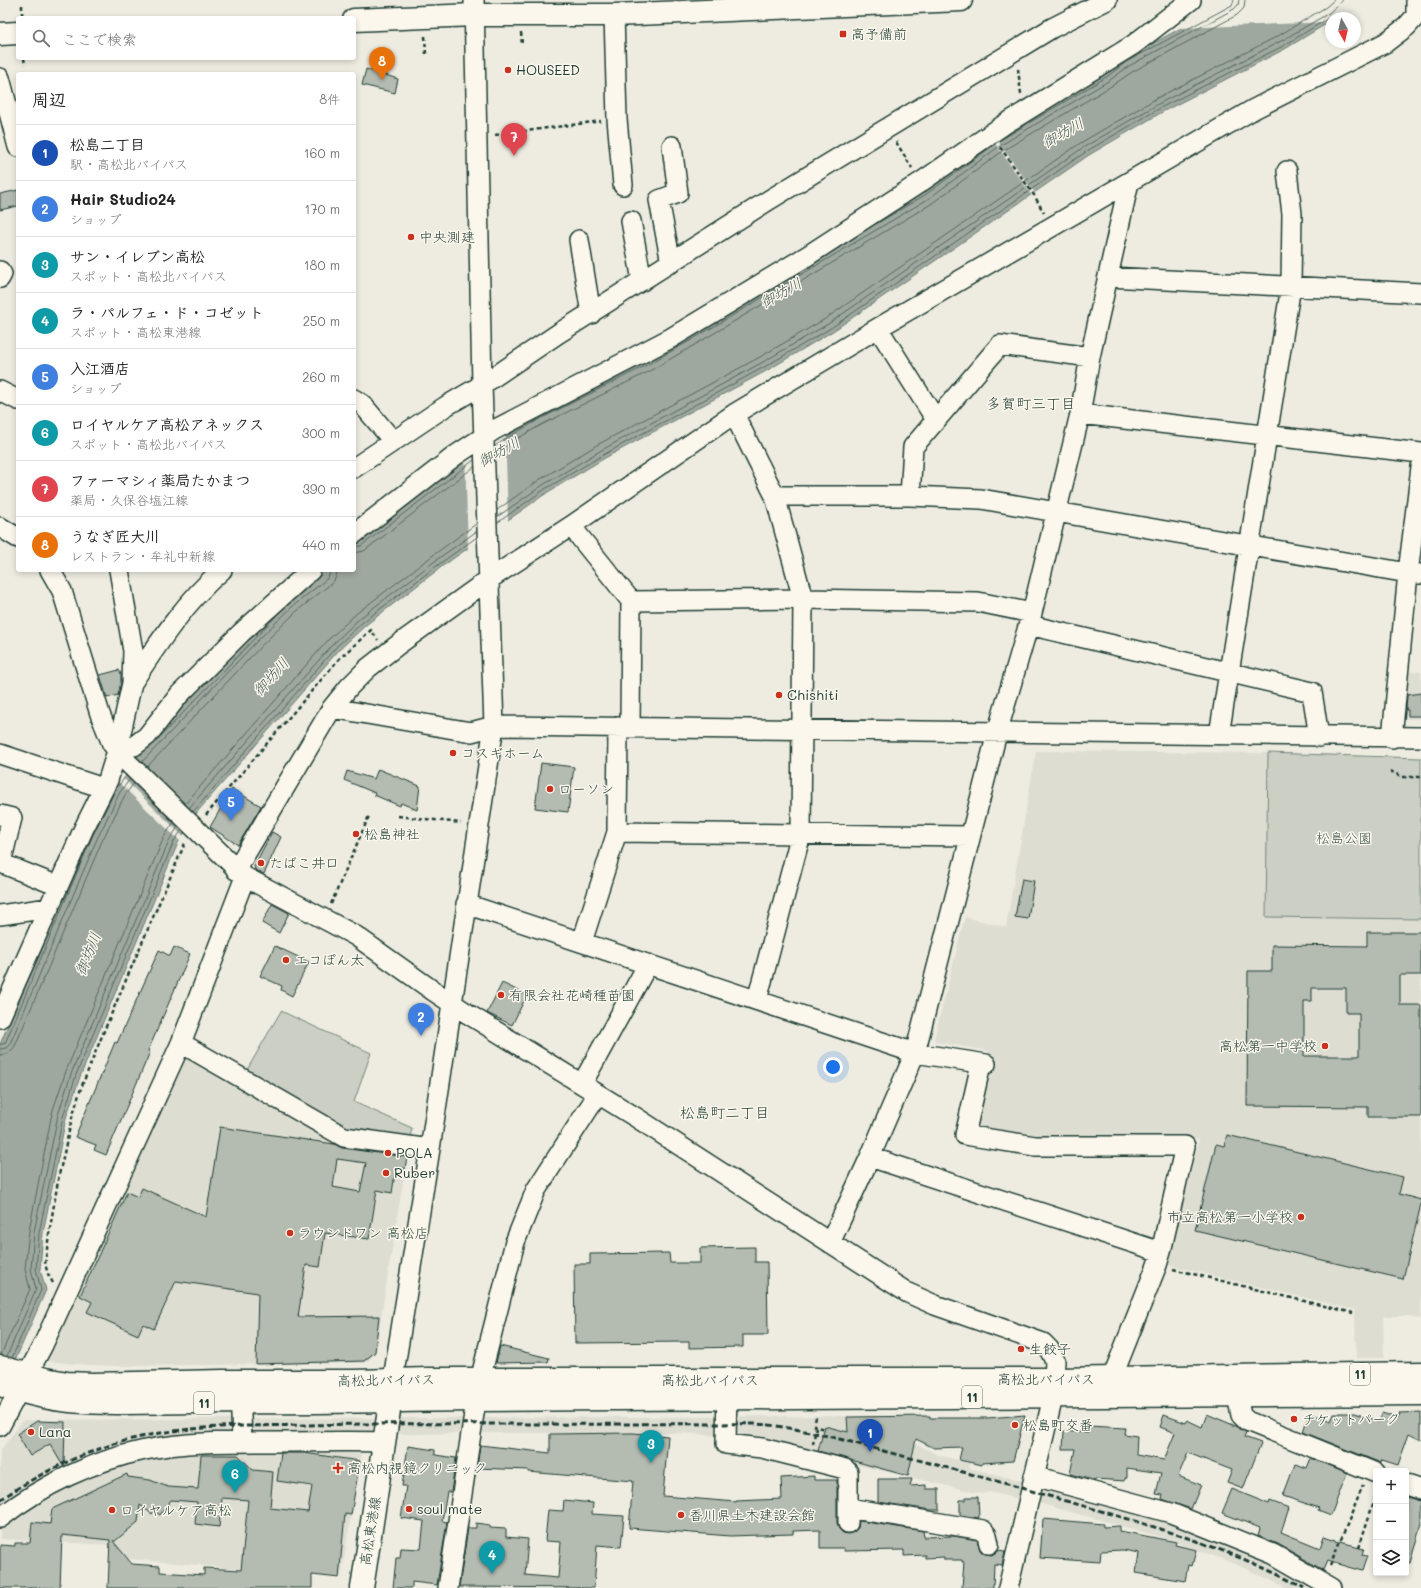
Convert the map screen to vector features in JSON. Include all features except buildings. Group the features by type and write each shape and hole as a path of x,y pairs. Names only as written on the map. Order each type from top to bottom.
{"main road":[{"path":"356,20 474,7 614,15 699,6 961,0"},
{"path":"0,34 16,33"},
{"name":"高松北バイパス","path":"1054,1388 1112,1378 1421,1373"},
{"name":"高松北バイパス","path":"11,1380 92,1384 240,1381 356,1381 391,1390"},
{"name":"高松北バイパス","path":"11,1380 67,1401 92,1402 240,1403 391,1390 1054,1388 1237,1396 1421,1394"},
{"name":"高松東港線","path":"362,1588 391,1390"}],"street":[{"path":"356,467 446,406 482,385 769,200 1052,28 1107,0"},
{"path":"356,532 456,455 484,439 500,426 671,338 807,256 921,182 990,134 1133,44 1191,0"},
{"path":"0,1426 11,1380 43,1345 181,1044 240,874 332,708 349,687 368,668 388,652 488,580 571,526 734,414 878,328 1254,109 1386,43 1406,27 1416,16 1416,0"},
{"path":"391,1390 430,1149 494,726 482,385 474,7"},
{"path":"614,15 617,119 623,186"},
{"path":"0,78 16,139"},
{"path":"671,263 659,200 678,193 672,146"},
{"path":"1219,735 1291,286 1292,214 1287,171"},
{"path":"830,1243 916,1053 997,733 1031,619 1080,414 1090,357 1129,182"},
{"path":"631,221 642,281"},
{"path":"579,240 591,314"},
{"path":"0,271 2,274 0,278"},
{"path":"1109,277 1421,292"},
{"path":"878,328 936,420"},
{"path":"910,496 913,447 1000,345 1090,357"},
{"path":"0,390 16,399"},
{"path":"357,404 393,441"},
{"path":"734,414 775,496 803,599 801,834 757,1000"},
{"path":"1080,414 1421,453"},
{"path":"1392,738 1414,574 1421,467"},
{"path":"775,496 910,496 981,499 1414,574"},
{"path":"571,526 631,601 617,832 582,942"},
{"path":"51,572 62,591 100,714 112,744 122,757 194,826 240,874 356,936 452,1003 598,1094 908,1293 935,1305 1043,1343 1049,1349 1055,1361 1054,1388 1008,1588"},
{"path":"119,572 133,650 132,683 122,757"},
{"path":"132,683 168,629 203,587 220,572"},
{"path":"0,1018 103,788 122,757 147,736 179,695 241,632 309,572"},
{"path":"631,601 803,599 978,602 1031,619 1229,673 1312,692 1319,737"},
{"path":"332,708 471,732 494,726 1392,738 1421,737"},
{"path":"0,754 103,788"},
{"path":"0,815 12,818 1,863 58,886"},
{"path":"617,832 970,836"},
{"path":"466,904 916,1053 984,1064 965,1135 1035,1146 1185,1146 1159,1258 1112,1378"},
{"path":"0,915 49,908"},
{"path":"582,1084 648,964"},
{"path":"181,1044 344,1137 430,1149"},
{"path":"448,1588 478,1390 515,1242 536,1190 598,1094"},
{"path":"870,1157 1159,1258"},
{"path":"240,1381 242,1442"},
{"path":"726,1389 726,1444 762,1448 845,1469 848,1472 848,1516 983,1530 987,1535 989,1544"},
{"path":"1237,1396 1241,1415 1247,1421 1372,1472"},
{"path":"0,1518 26,1499 49,1486 97,1464 120,1456 145,1450 169,1446 242,1442 384,1442"},
{"path":"1034,1476 1171,1513 1273,1554 1327,1586"},
{"path":"1409,1486 1421,1490"}],"path":[{"path":"22,5 22,16"},
{"path":"1019,49 1018,68 1022,114"},
{"path":"24,60 24,65"},
{"path":"493,136 617,119"},
{"path":"887,129 921,182"},
{"path":"998,144 1034,194"},
{"path":"66,1293 52,1282 45,1264 59,1175 72,1118 81,1088 104,1031 182,850 194,826 338,660 370,630 388,652"},
{"path":"1390,771 1403,777 1421,777"},
{"path":"325,920 369,816"},
{"path":"398,816 462,823"},
{"path":"1159,1258 1353,1313"},
{"path":"816,1412 814,1426 824,1429"},
{"path":"1327,1586 1372,1472"},
{"path":"1359,1547 1373,1504"}],"shaded area":[{"path":"1409,672 1421,672 1421,719 1402,719"},
{"path":"1036,751 1268,753 1266,917 1421,919 1421,1319 1409,1316 1383,1316 1384,1358 1356,1358 1355,1310 1169,1265 1199,1139 1026,1138 972,1129 989,1051 936,1042 934,1039 965,917 1006,927"},
{"path":"191,1056 408,1151 375,1354 365,1363 120,1366 87,1365 46,1361 185,1057"},
{"path":"846,1416 847,1428 916,1444 938,1455 970,1463 969,1468 1061,1490 1170,1521 1240,1547 1321,1588 1287,1588 1233,1563 1164,1538 1046,1505 989,1492 982,1494 853,1464 763,1438 675,1433 478,1433 191,1437 0,1510 0,1451 23,1420"},
{"path":"362,1448 341,1578 109,1557 110,1545 0,1539 0,1528 30,1506 77,1482 101,1472 147,1458 206,1449"}],"green space":[{"name":"松島公園","path":"1268,753 1421,758 1421,919 1266,917"},
{"path":"281,1011 371,1053 354,1102 412,1128 409,1142 345,1133 244,1075"}],"water":[{"name":"御坊川","path":"1233,0 1325,17 1325,25 1285,49 1164,111 1089,155 833,331 768,370 605,458 548,492 444,565 366,625 339,650 198,811 178,843 80,1077 66,1118 43,1233 40,1269 46,1290 0,1395 0,1044 89,835 112,787 138,754 252,634 287,600 322,572 356,572 356,538 455,462 983,148 1124,59"}],"pier":[{"path":"1229,0 1359,0 1346,12 1325,12 1325,22 1179,28"},
{"path":"995,137 1035,193 1032,196 992,139"},
{"path":"505,426 508,522 468,550 465,453"},
{"path":"136,753 138,761 130,777 123,778 184,837 181,842 116,780"}],"railway":[{"path":"0,1500 40,1475 83,1455 128,1440 191,1429 242,1426 368,1424 761,1424 784,1427 843,1440 1018,1487 1164,1530 1235,1556 1304,1588"}],"place":[{"name":"高予備前","path":"843,34"},
{"name":"HOUSEED","path":"508,70"},
{"name":"うなぎ匠大川","path":"382,80"},
{"name":"ファーマシィ薬局たかまつ","path":"514,156"},
{"name":"中央測建","path":"411,237"},
{"name":"Chishiti","path":"779,695"},
{"name":"コスギホーム","path":"453,753"},
{"name":"ローソン","path":"550,789"},
{"name":"入江酒店","path":"231,821"},
{"name":"松島神社","path":"356,834"},
{"name":"たばこ井口","path":"261,863"},
{"name":"エコぽん太","path":"286,960"},
{"name":"有限会社花崎種苗園","path":"501,995"},
{"name":"Hair Studio24","path":"421,1036"},
{"name":"高松第一中学校","path":"1325,1046"},
{"name":"POLA","path":"388,1153"},
{"name":"Ruber","path":"386,1173"},
{"name":"市立高松第一小学校","path":"1301,1217"},
{"name":"ラウンドワン 高松店","path":"290,1233"},
{"name":"生餃子","path":"1021,1349"},
{"name":"チケットパーク","path":"1294,1419"},
{"name":"松島町交番","path":"1015,1425"},
{"name":"Lana","path":"31,1432"},
{"name":"松島二丁目","path":"870,1452"},
{"name":"サン・イレブン高松","path":"651,1463"},
{"name":"高松内視鏡クリニック","path":"338,1468"},
{"name":"ロイヤルケア高松アネックス","path":"235,1493"},
{"name":"soul mate","path":"409,1509"},
{"name":"ロイヤルケア高松","path":"112,1510"},
{"name":"香川県土木建設会館","path":"681,1515"},
{"name":"ラ・パルフェ・ド・コゼット","path":"492,1574"}],"district":[{"name":"多賀町三丁目","path":"1031,404"},
{"name":"松島町二丁目","path":"725,1113"}]}
